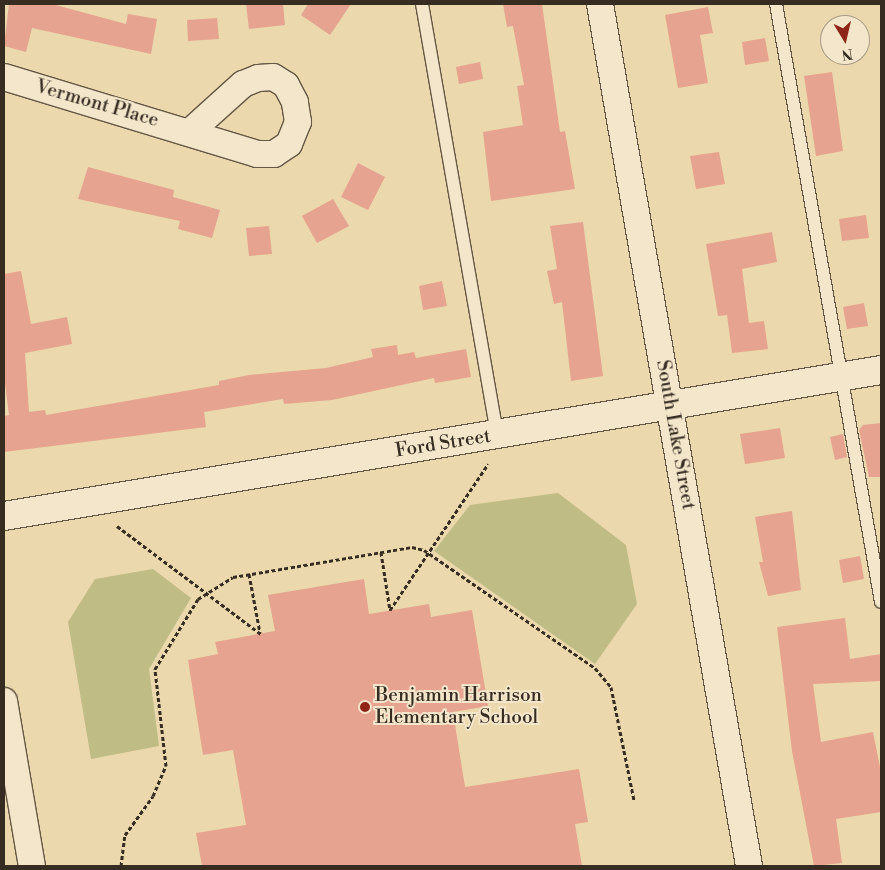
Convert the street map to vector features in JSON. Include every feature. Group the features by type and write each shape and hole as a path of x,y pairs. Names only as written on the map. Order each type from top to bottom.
{"street":[{"name":"South Lake Street","path":"600,4 749,866"},
{"name":"Vermont Place","path":"4,77 191,131"},
{"name":"Ford Street","path":"4,516 881,370"},
{"path":"4,701 32,866"}],"lane":[{"path":"422,4 497,435"},
{"path":"776,4 881,602"}],"path":[{"path":"380,552 390,610 488,464"},
{"path":"117,526 206,591 260,634 249,574"},
{"path":"121,866 125,834 153,796 166,766 155,686 157,664 206,591 221,580 249,574 412,547 428,554 595,668 611,687 634,800"}],"shaded area":[{"path":"558,493 626,545 637,604 595,664 434,551 470,505"},
{"path":"153,569 191,598 149,669 159,746 91,759 68,622 95,579"}],"building":[{"path":"9,4 52,4 126,24 128,14 157,19 151,54 32,28 26,52 4,46"},
{"path":"246,4 283,4 285,25 249,29"},
{"path":"308,4 351,4 330,35 301,15"},
{"path":"503,4 542,4 560,132 565,131 575,189 491,201 483,132 523,125 517,86 524,85 513,26 507,27"},
{"path":"708,7 713,33 700,35 708,83 678,88 665,15"},
{"path":"217,18 219,39 188,41 187,20"},
{"path":"765,38 769,61 745,65 742,42"},
{"path":"480,62 483,79 459,84 456,67"},
{"path":"832,72 843,151 816,156 804,76"},
{"path":"719,152 725,184 696,189 690,156"},
{"path":"358,163 385,177 368,210 341,197"},
{"path":"88,167 174,190 173,197 220,210 212,238 178,229 180,221 78,199"},
{"path":"333,199 349,226 317,243 302,216"},
{"path":"866,215 869,238 842,241 839,219"},
{"path":"583,222 603,376 571,381 562,302 554,304 547,271 557,269 550,226"},
{"path":"269,226 272,254 249,256 246,228"},
{"path":"772,232 777,262 742,269 749,323 764,321 768,349 732,353 727,315 718,316 706,244"},
{"path":"21,271 31,324 67,317 72,344 25,353 29,412 45,410 46,415 219,385 219,381 249,375 326,368 373,357 371,349 397,345 398,355 414,352 416,358 466,349 471,377 435,383 434,378 332,400 284,404 283,399 204,412 206,427 4,452 4,416 9,415 4,376 4,274"},
{"path":"442,281 447,306 423,310 419,286"},
{"path":"864,303 868,326 847,329 843,307"},
{"path":"881,423 881,477 869,477 859,430 863,425"},
{"path":"780,428 785,458 745,464 740,434"},
{"path":"843,434 847,457 835,460 830,437"},
{"path":"792,511 801,590 768,596 759,562 763,562 755,517"},
{"path":"860,556 864,579 843,583 839,560"},
{"path":"364,579 369,614 429,604 431,617 472,610 488,706 453,712 465,787 579,769 588,822 575,824 582,866 202,866 196,833 246,825 233,750 203,755 188,660 218,654 215,642 275,631 268,595"},
{"path":"845,618 850,659 881,654 881,681 813,684 821,742 873,732 881,772 881,812 836,819 842,863 814,866 792,751 777,627"}],"place":[{"name":"Benjamin Harrison Elementary School","path":"365,707"}]}
